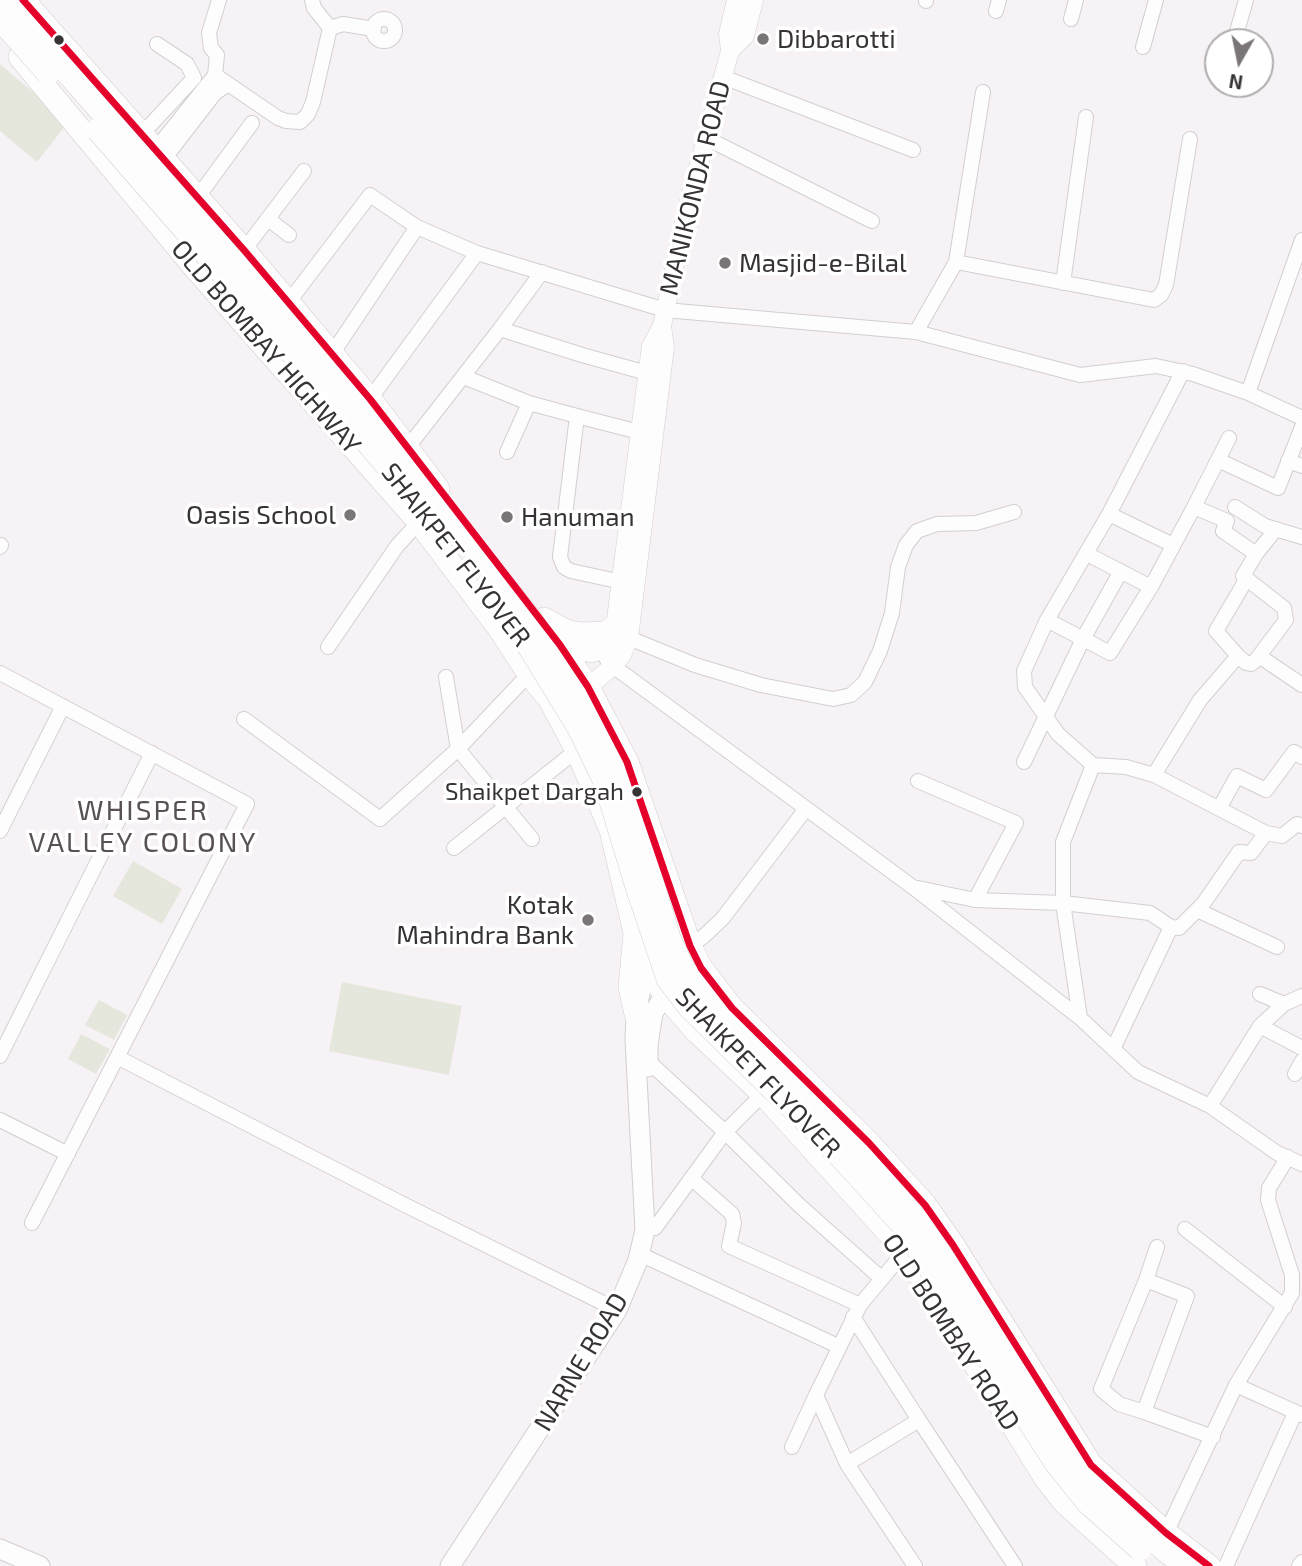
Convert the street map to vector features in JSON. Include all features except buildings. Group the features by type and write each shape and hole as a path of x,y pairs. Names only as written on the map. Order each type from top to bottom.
{"main road":[{"name":"SHAIKPET FLYOVER","path":"3,0 327,367 530,618 599,728 620,778 669,938 683,968 733,1028 847,1139 918,1220 991,1329 1070,1456 1101,1493 1185,1566"},
{"name":"OLD BOMBAY HIGHWAY","path":"23,0 244,250 370,399 441,494 561,645 588,687 627,762 690,946 701,968 732,1007 869,1143 925,1205 1091,1465 1166,1532 1209,1566"},
{"name":"SHAIKPET FLYOVER","path":"0,20 306,368 512,619 579,729 605,782 668,979 699,1016 826,1141 901,1223 1056,1463 1088,1503 1161,1566"},
{"name":"OLD BOMBAY HIGHWAY","path":"0,34 196,269 419,522 550,699"},
{"path":"161,226 197,198"},
{"path":"539,615 555,626 582,634 623,631"},
{"name":"OLD BOMBAY ROAD","path":"550,699 577,750 611,830 635,933 650,970 665,995 695,1030 763,1094 905,1251 1046,1479 1064,1502 1135,1566"},
{"path":"635,933 630,987 636,1014"},
{"path":"650,970 690,946"},
{"name":"NARNE ROAD","path":"450,1566 617,1310 638,1260 645,1230 636,1014 642,984 650,970"},
{"name":"NARNE ROAD","path":"463,1566 551,1436 625,1314 646,1257 655,1228 648,1061 653,1013 665,995"},
{"path":"0,1549 40,1566"}],"street":[{"path":"154,148 215,75 217,55 211,48 209,33 219,0"},
{"path":"312,0 314,8 330,28"},
{"path":"1071,19 1076,0"},
{"path":"1143,47 1156,0"},
{"path":"1238,28 1246,0"},
{"name":"MANIKONDA ROAD","path":"588,687 622,655 622,582 651,346 663,318 686,212 730,51 745,36 745,2"},
{"path":"330,28 343,24 374,29"},
{"path":"215,75 278,118 292,122 304,119 313,102 330,28"},
{"path":"154,148 194,78 187,64 157,44"},
{"path":"723,77 913,150"},
{"path":"154,148 215,93 228,85"},
{"path":"916,332 956,262 983,92"},
{"path":"1063,283 1086,117"},
{"path":"197,198 252,123"},
{"path":"706,138 872,220"},
{"path":"956,262 1154,300 1161,295 1166,285 1190,139"},
{"path":"244,250 304,171"},
{"path":"288,303 370,195 417,227 477,253 541,272 663,318 916,332 1080,375 1156,366 1183,371 1248,393 1302,418"},
{"path":"268,219 289,235"},
{"path":"332,354 417,227"},
{"path":"1248,393 1302,240"},
{"path":"370,399 477,253"},
{"path":"408,447 464,377 541,272"},
{"name":"MANIKONDA ROAD","path":"623,631 665,346 663,318"},
{"path":"500,328 647,373"},
{"path":"1183,371 1110,514 1047,620 1023,676 1025,687 1058,734 1093,765 1126,767 1154,775 1266,833 1282,836 1297,824 1302,826"},
{"path":"464,377 529,403 639,432"},
{"path":"507,452 529,403"},
{"path":"577,416 561,563 571,571 622,582"},
{"path":"1217,460 1278,488 1295,464 1302,427"},
{"path":"1047,620 1110,653 1151,587 1228,438"},
{"path":"1235,506 1265,526 1302,537"},
{"path":"1194,507 1227,521 1223,531 1256,554"},
{"path":"623,631 695,666 761,685 833,699 851,695 864,682 880,651 892,613 898,567 906,545 917,531 937,524 976,523 1014,512"},
{"path":"1110,514 1173,545"},
{"path":"328,647 397,546 419,522"},
{"path":"1246,580 1216,631 1245,663 1251,664 1286,620 1284,608 1243,576 1276,529"},
{"path":"1087,554 1151,587"},
{"path":"1024,762 1083,639 1121,571"},
{"name":"MANIKONDA ROAD","path":"603,650 614,635 623,631"},
{"path":"561,645 582,653 603,650 613,666 914,888 1080,1018 1138,1072 1210,1106 1277,1153 1302,1164"},
{"path":"1154,775 1200,700 1238,656"},
{"path":"1259,656 1302,685"},
{"path":"0,673 247,804 32,1223"},
{"path":"244,719 380,819 458,749 529,674"},
{"path":"446,677 458,749 532,839"},
{"path":"0,831 63,706"},
{"path":"454,848 577,750"},
{"path":"1220,807 1237,776 1266,790 1294,752 1302,757"},
{"path":"0,1056 152,753"},
{"path":"1080,1018 1063,903 1063,842 1093,765"},
{"path":"918,781 1016,823 975,900"},
{"path":"690,946 723,918 806,810"},
{"path":"914,888 975,900 1063,903 1150,913 1171,927 1179,928 1197,911 1239,852 1251,853 1266,833"},
{"path":"1197,911 1277,947"},
{"path":"1114,1049 1171,927"},
{"path":"1260,994 1284,1004"},
{"path":"1210,1106 1260,1026 1284,1004 1302,996"},
{"path":"1260,1026 1302,1048"},
{"path":"117,1057 617,1310"},
{"path":"648,1061 800,1206 881,1278"},
{"path":"655,1228 724,1132 763,1094"},
{"path":"0,1120 68,1154"},
{"path":"1166,1532 1236,1385 1292,1293 1292,1275 1268,1200 1269,1188 1288,1157"},
{"path":"691,1178 732,1214 734,1223 730,1246 856,1311 919,1420 1015,1566"},
{"path":"1185,1228 1285,1307"},
{"path":"1157,1248 1101,1388 1119,1404 1213,1437"},
{"path":"792,1447 856,1311 905,1251"},
{"path":"646,1257 838,1346"},
{"path":"1144,1412 1187,1296 1146,1280"},
{"path":"1226,1566 1299,1414 1236,1385"},
{"path":"816,1395 847,1464 915,1566"},
{"path":"847,1464 919,1420"}],"shaded area":[{"path":"0,64 68,122 37,162 0,131"},
{"path":"133,861 182,889 162,924 113,896"},
{"path":"342,982 462,1006 449,1075 329,1051"},
{"path":"99,1000 127,1015 114,1040 85,1025"},
{"path":"81,1034 110,1049 96,1074 68,1059"}],"transit line":[{"path":"23,0 244,250 370,399 560,645 588,687 627,762 690,946 701,968 732,1008 869,1143 925,1205 1091,1465 1166,1533 1209,1566"}],"place":[{"name":"Dibbarotti","path":"763,39"},
{"name":"Masjid-e-Bilal","path":"725,263"},
{"name":"Oasis School","path":"350,515"},
{"name":"Hanuman","path":"507,517"},
{"name":"Shaikpet Dargah","path":"637,792"},
{"name":"Kotak Mahindra Bank","path":"588,920"}],"district":[{"name":"WHISPER VALLEY COLONY","path":"143,827"}]}
